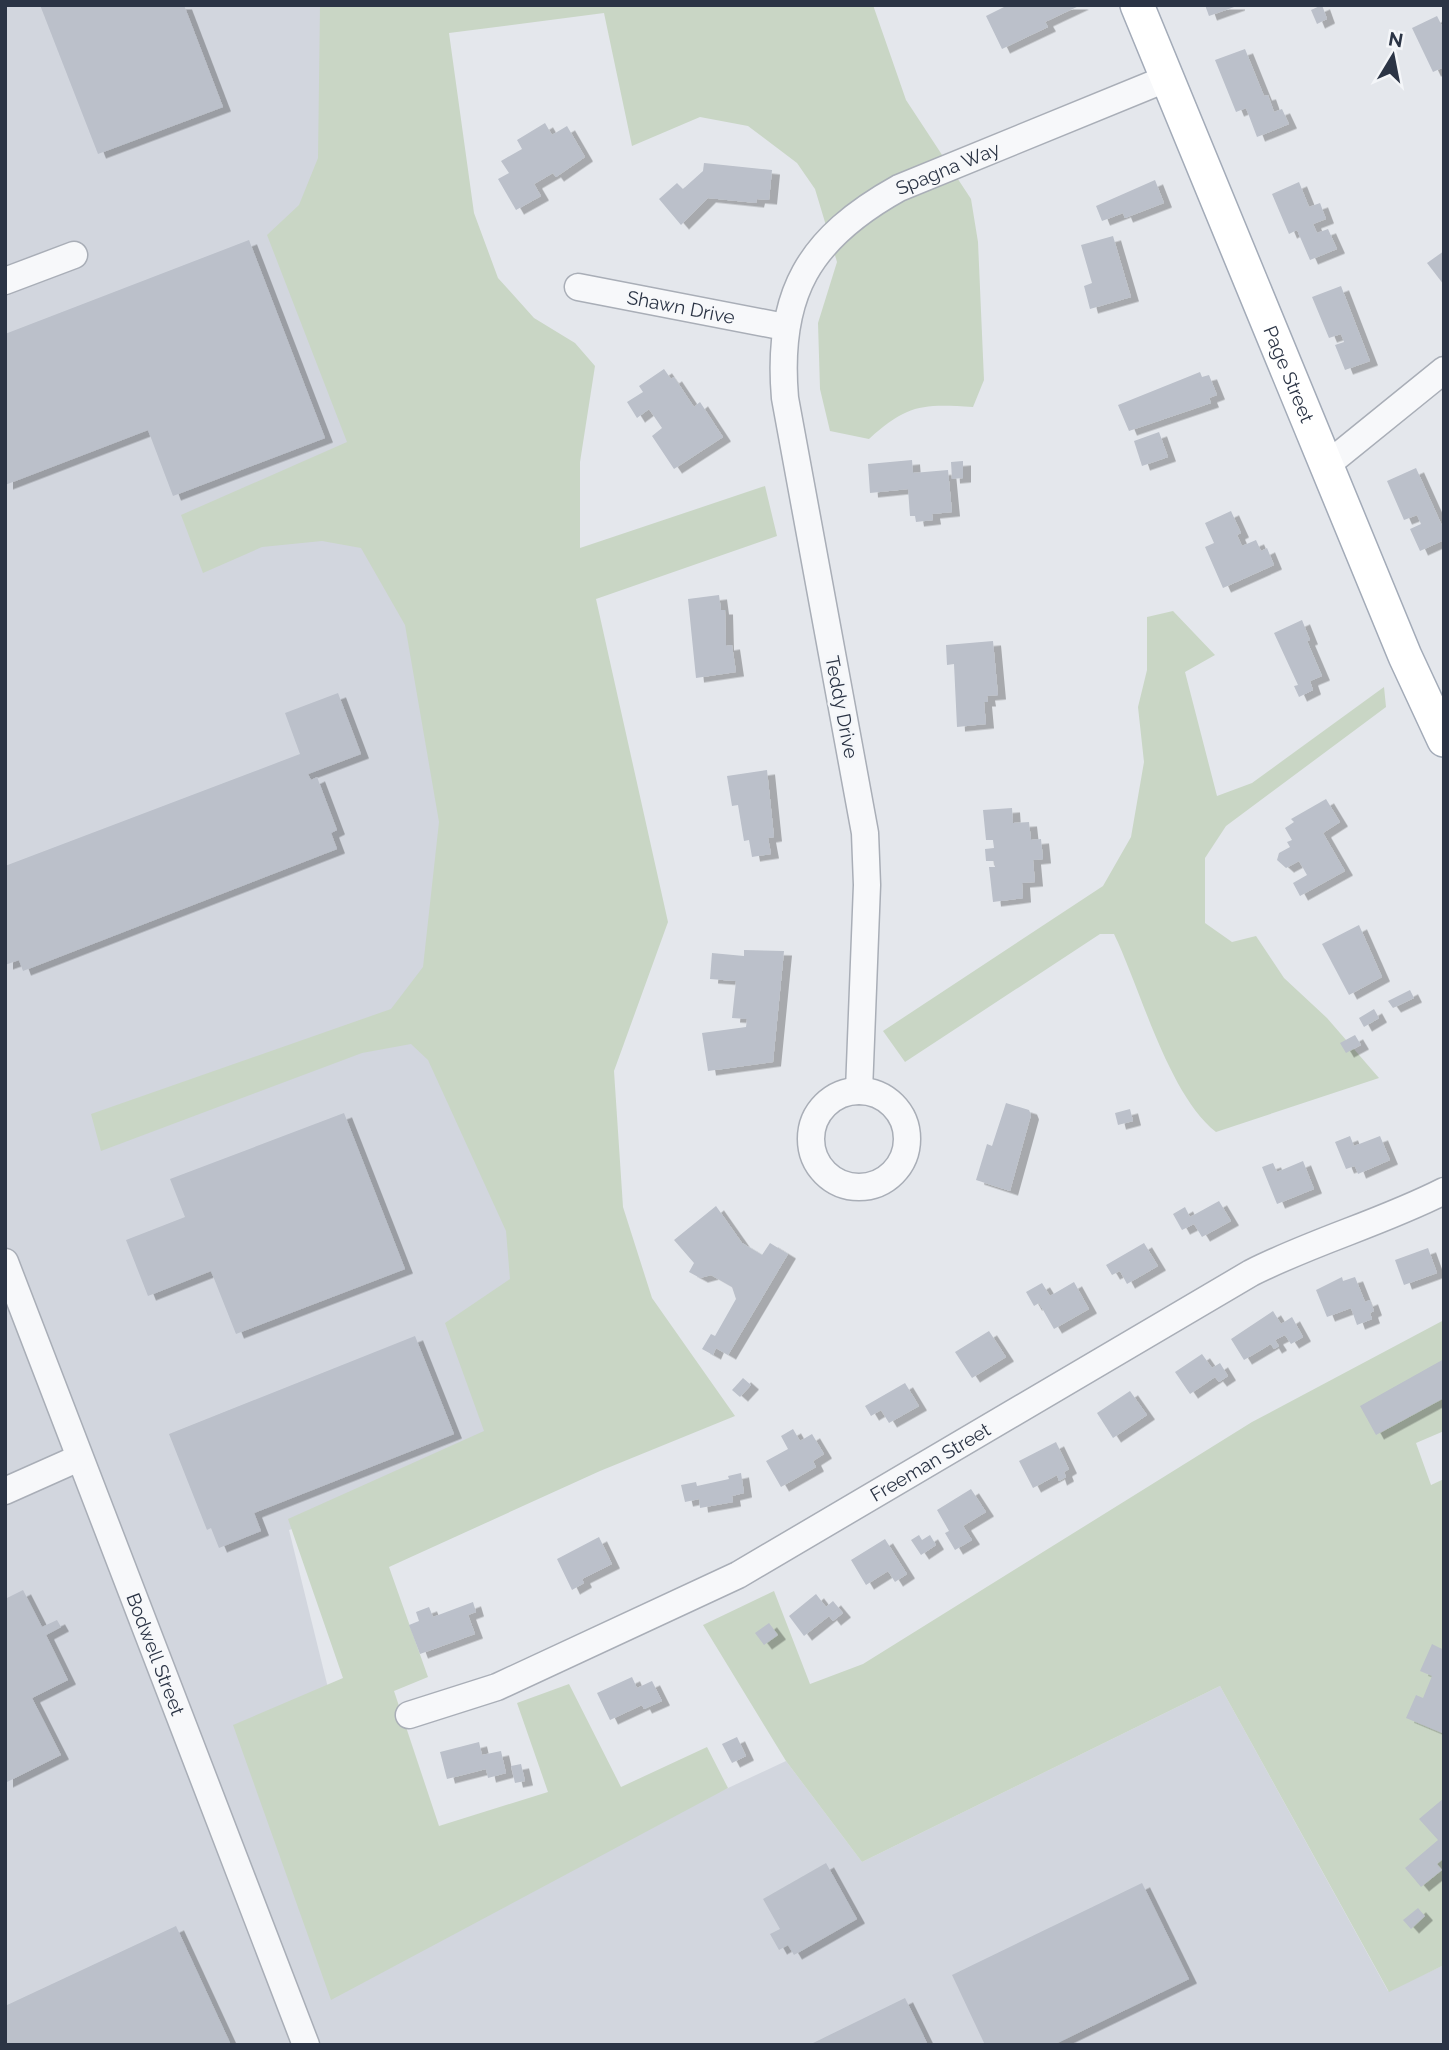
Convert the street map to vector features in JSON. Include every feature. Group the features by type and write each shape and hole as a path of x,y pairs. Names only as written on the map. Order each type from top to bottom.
{"main road":[{"name":"Page Street","path":"1137,5 1405,656 1444,740"}],"street":[{"name":"Spagna Way","path":"785,327 796,291 810,264 829,237 861,209 899,188 1168,78"},
{"path":"5,281 74,255"},
{"name":"Shawn Drive","path":"578,287 785,327"},
{"name":"Teddy Drive","path":"785,327 782,363 785,398 865,833 867,885 859,1091"},
{"path":"1328,464 1444,370"},
{"name":"Freeman Street","path":"409,1715 497,1687 691,1598 780,1551 1251,1273 1292,1252 1396,1213 1444,1191"},
{"name":"Bodwell Street","path":"5,1262 306,2045"},
{"path":"5,1490 79,1458"}],"shaded area":[{"path":"5,5 355,5 568,1433 289,1530 332,1704 406,1938 786,1761 862,1862 1220,1686 1388,1991 1444,1965 1444,2045 5,2045"}],"green space":[{"path":"320,5 873,5 906,100 971,199 978,242 984,380 973,407 941,406 916,409 895,419 869,439 830,431 820,389 818,323 837,262 815,189 797,163 748,126 700,117 632,146 604,13 449,33 474,213 498,278 534,318 575,343 595,366 580,462 580,548 765,486 777,536 596,599 668,922 614,1071 623,1207 652,1298 735,1416 600,1471 389,1567 428,1677 394,1691 439,1826 548,1792 517,1703 569,1684 621,1787 707,1747 728,1788 331,2000 233,1725 343,1678 288,1519 484,1431 445,1323 510,1279 506,1231 428,1060 411,1044 362,1053 101,1151 91,1114 391,1009 423,967 439,822 405,625 361,548 322,541 262,547 203,573 181,515 347,442 267,235 299,205 318,158"},
{"path":"1173,611 1215,655 1185,672 1217,796 1252,783 1384,687 1386,707 1226,826 1205,858 1205,923 1232,942 1256,936 1284,978 1327,1018 1379,1078 1216,1132 1199,1115 1170,1067 1114,934 1100,934 905,1062 883,1031 1103,886 1131,837 1144,762 1138,707 1147,670 1147,617"},
{"path":"1444,1320 1444,1431 1416,1443 1431,1485 1444,1479 1444,1965 1389,1992 1220,1686 862,1862 786,1761 703,1625 774,1591 810,1684 863,1664 1252,1422"}],"building":[{"path":"40,5 184,5 223,107 98,154"},
{"path":"1008,5 1081,5 1045,22 1048,27 1002,49 986,16"},
{"path":"1205,5 1237,5 1237,6 1209,16"},
{"path":"1322,5 1327,19 1317,24 1311,10"},
{"path":"1437,16 1444,30 1444,67 1433,72 1412,28"},
{"path":"1245,49 1264,96 1268,95 1274,112 1282,109 1289,124 1257,137 1246,108 1236,112 1215,60"},
{"path":"545,123 552,135 567,126 585,157 556,177 553,173 534,184 541,196 516,210 498,179 509,173 501,161 522,149 517,140"},
{"path":"704,163 772,170 769,200 757,199 756,203 708,198 681,225 659,199 677,183 683,189 703,171"},
{"path":"1155,180 1164,203 1125,218 1123,213 1102,221 1096,206"},
{"path":"1299,182 1309,207 1320,203 1326,219 1313,224 1317,233 1328,229 1337,249 1310,260 1297,230 1289,234 1272,194"},
{"path":"1113,236 1131,297 1090,309 1084,286 1092,283 1081,245"},
{"path":"249,240 325,438 173,496 148,430 5,485 5,334"},
{"path":"1444,251 1444,285 1427,263"},
{"path":"1341,286 1370,361 1345,370 1335,345 1344,342 1341,334 1329,338 1312,297"},
{"path":"664,369 671,379 674,377 694,407 700,402 723,437 674,469 652,436 662,428 649,409 637,418 627,402 643,392 639,386"},
{"path":"1200,372 1202,377 1209,375 1217,395 1209,398 1211,403 1129,431 1118,405"},
{"path":"1159,432 1168,457 1142,466 1134,441"},
{"path":"912,460 913,473 948,470 952,512 932,514 933,520 916,522 915,516 910,516 908,489 870,493 868,464"},
{"path":"963,461 963,478 952,479 951,462"},
{"path":"1416,468 1444,530 1444,540 1420,551 1410,529 1421,524 1417,515 1404,520 1387,481"},
{"path":"1231,511 1241,533 1237,535 1242,546 1256,540 1261,551 1267,548 1274,565 1223,588 1205,547 1214,543 1205,523"},
{"path":"719,595 721,610 725,610 726,646 732,645 736,672 696,678 688,599"},
{"path":"1302,620 1310,640 1307,641 1322,676 1310,681 1313,690 1299,697 1294,686 1298,685 1274,633"},
{"path":"993,641 998,695 987,696 988,702 984,702 986,724 957,727 954,664 947,665 946,645"},
{"path":"338,693 361,754 308,774 311,780 317,777 337,830 331,833 337,849 23,971 19,960 5,965 5,866 300,754 285,713"},
{"path":"767,770 774,837 768,838 771,854 752,857 749,840 744,841 738,805 732,806 727,776"},
{"path":"1326,799 1340,822 1323,833 1345,871 1300,896 1293,883 1307,875 1299,861 1286,868 1277,860 1279,853 1290,847 1287,842 1292,840 1285,828 1294,822 1291,819"},
{"path":"1012,808 1013,823 1029,822 1031,840 1041,839 1043,859 1033,860 1035,882 1022,883 1023,898 993,902 989,867 995,867 994,861 986,861 985,849 994,848 993,840 986,840 983,810"},
{"path":"1359,925 1382,977 1349,995 1322,944"},
{"path":"744,950 784,951 773,1062 708,1071 702,1033 746,1027 747,1019 732,1018 736,981 710,979 712,953 744,956"},
{"path":"1410,990 1414,998 1393,1008 1388,1001"},
{"path":"1374,1009 1379,1018 1364,1027 1359,1018"},
{"path":"1355,1035 1361,1045 1346,1053 1340,1043"},
{"path":"1006,1103 1029,1110 1031,1115 1010,1191 976,1180 987,1144 992,1146"},
{"path":"1130,1109 1133,1121 1118,1125 1115,1113"},
{"path":"344,1113 405,1269 236,1334 211,1271 148,1296 126,1240 185,1217 170,1179"},
{"path":"1350,1136 1354,1146 1380,1136 1390,1160 1358,1174 1355,1166 1346,1169 1335,1142"},
{"path":"1303,1161 1314,1189 1277,1204 1262,1167 1273,1163 1277,1172"},
{"path":"1219,1201 1231,1221 1202,1237 1194,1224 1182,1230 1173,1214 1185,1207 1190,1217"},
{"path":"716,1206 742,1243 762,1255 770,1243 788,1254 728,1355 716,1348 713,1355 702,1349 711,1334 715,1336 736,1299 732,1287 711,1275 700,1278 689,1272 694,1263 674,1240"},
{"path":"1144,1243 1158,1266 1127,1284 1120,1271 1112,1275 1106,1265"},
{"path":"1428,1248 1437,1273 1404,1285 1395,1260"},
{"path":"1342,1277 1343,1281 1355,1277 1365,1302 1370,1300 1374,1311 1370,1313 1372,1319 1357,1325 1351,1308 1327,1317 1316,1290"},
{"path":"1074,1282 1089,1309 1054,1329 1039,1303 1034,1306 1026,1292 1042,1283 1050,1296"},
{"path":"1273,1311 1281,1324 1292,1317 1303,1337 1291,1344 1285,1335 1275,1340 1279,1346 1274,1349 1271,1344 1244,1360 1231,1339"},
{"path":"989,1331 1006,1357 972,1378 955,1352"},
{"path":"415,1336 454,1434 254,1513 261,1531 219,1548 211,1528 207,1530 169,1434"},
{"path":"1202,1354 1212,1368 1220,1363 1228,1376 1219,1382 1215,1377 1190,1394 1175,1372"},
{"path":"1444,1359 1444,1398 1376,1435 1360,1406"},
{"path":"743,1378 751,1385 740,1397 732,1390"},
{"path":"905,1383 919,1406 889,1423 881,1410 871,1416 865,1406"},
{"path":"1130,1391 1147,1415 1113,1438 1097,1413"},
{"path":"793,1429 800,1441 812,1434 824,1454 813,1461 816,1467 781,1487 766,1461 788,1449 781,1436"},
{"path":"1056,1442 1069,1469 1064,1472 1066,1477 1059,1481 1057,1475 1033,1488 1019,1461"},
{"path":"741,1473 744,1493 732,1496 733,1502 700,1508 699,1499 685,1502 681,1485 696,1482 697,1486 729,1479 728,1476"},
{"path":"971,1489 986,1512 963,1526 972,1540 955,1550 945,1533 949,1531 937,1510"},
{"path":"919,1535 922,1540 930,1535 936,1545 921,1555 911,1540"},
{"path":"599,1537 612,1564 582,1579 584,1583 572,1590 557,1559"},
{"path":"885,1539 907,1574 895,1582 888,1571 866,1585 851,1560"},
{"path":"23,1590 42,1627 57,1620 61,1627 46,1635 68,1680 32,1698 61,1755 5,1783 5,1599"},
{"path":"816,1594 826,1607 833,1601 843,1613 833,1621 829,1616 804,1636 789,1616"},
{"path":"473,1602 476,1612 468,1615 475,1634 420,1654 409,1625 419,1621 416,1612 429,1607 433,1617"},
{"path":"769,1623 778,1635 764,1645 755,1633"},
{"path":"1432,1644 1444,1650 1442,1733 1406,1718 1416,1695 1423,1698 1432,1676 1420,1671"},
{"path":"632,1677 637,1688 652,1681 662,1701 644,1709 642,1705 610,1720 597,1693"},
{"path":"737,1737 746,1756 732,1763 722,1744"},
{"path":"479,1742 482,1755 501,1751 506,1773 488,1778 486,1769 447,1779 440,1752"},
{"path":"521,1764 525,1781 515,1783 511,1766"},
{"path":"1444,1798 1444,1858 1437,1864 1442,1870 1421,1887 1405,1868 1438,1840 1419,1819"},
{"path":"826,1863 857,1919 794,1955 788,1945 779,1950 770,1934 780,1929 763,1899"},
{"path":"1142,1883 1189,1979 1053,2045 985,2045 952,1975"},
{"path":"1418,1908 1425,1916 1411,1929 1403,1920"},
{"path":"176,1926 231,2045 5,2045 5,2006"},
{"path":"905,1998 928,2045 809,2045"}]}
